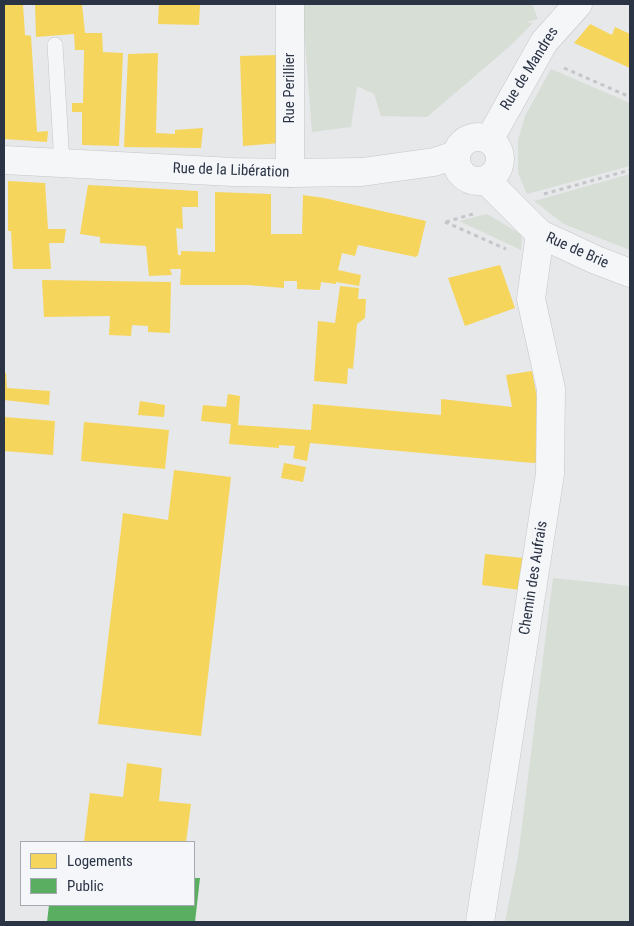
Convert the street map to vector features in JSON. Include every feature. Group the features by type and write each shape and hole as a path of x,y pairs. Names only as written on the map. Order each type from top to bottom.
{"street":[{"name":"Rue Perillier","path":"290,4 290,173"},
{"name":"Rue de Mandres","path":"489,140 544,42 578,4"},
{"path":"482,137 489,140 494,144 500,157 497,170 486,180 473,180 462,173 456,162 456,155 463,143 469,139 482,137"},
{"name":"Rue de la Libération","path":"4,160 290,173 362,172 434,162 456,155"},
{"name":"Rue de Brie","path":"486,180 540,234 596,260 630,273"},
{"name":"Chemin des Aufrais","path":"480,922 550,474 551,389 532,299 540,234"}],"lane":[{"path":"54,45 62,164"}],"path":[{"path":"544,42 564,51 555,64 630,98"}],"shaded area":[{"path":"302,4 532,4 538,19 527,22 533,23 509,47 427,117 381,116 374,94 357,86 351,127 312,132"},
{"path":"551,69 630,103 630,166 527,194 518,173 518,140 525,116"},
{"path":"630,174 630,250 564,224 534,201"},
{"path":"487,214 522,235 521,250 459,221"},
{"path":"553,578 630,586 630,922 505,922 518,857"}],"building: Logements":[{"path":"4,4 23,4 25,35 31,36 37,132 48,131 47,142 4,139"},
{"path":"35,4 82,4 85,33 102,33 103,52 123,53 119,146 82,145 82,112 72,112 72,103 83,103 84,50 75,50 74,34 36,37"},
{"path":"159,4 200,4 199,25 158,24"},
{"path":"590,24 612,35 615,27 630,34 630,68 574,43"},
{"path":"158,53 156,133 175,134 175,130 203,128 201,148 124,147 128,54"},
{"path":"278,55 280,143 243,146 240,56"},
{"path":"8,181 45,183 48,229 66,229 64,243 49,243 51,269 13,269 11,231 8,231"},
{"path":"88,185 198,191 198,207 182,207 183,229 176,228 178,255 181,255 181,251 215,252 215,192 271,194 271,234 302,234 303,195 426,221 416,257 358,245 355,256 342,253 338,270 361,275 359,286 336,282 336,284 321,282 320,290 297,289 297,281 284,281 284,288 248,285 180,285 181,269 170,269 172,275 149,276 146,246 100,243 100,237 80,234"},
{"path":"500,265 515,308 465,326 448,278"},
{"path":"42,280 171,282 170,333 148,332 148,326 132,325 131,336 109,335 110,316 44,317"},
{"path":"340,286 359,288 358,299 366,299 365,318 357,324 353,369 348,368 347,384 314,381 318,321 335,323"},
{"path":"532,371 540,414 538,462 533,463 310,443 307,461 293,458 295,446 279,445 279,448 229,444 231,424 201,421 203,405 226,407 228,394 240,396 238,425 311,430 313,404 441,415 441,399 512,407 506,375"},
{"path":"4,373 6,373 7,388 50,391 49,405 4,400"},
{"path":"140,401 165,405 164,417 138,415"},
{"path":"4,417 55,421 53,455 4,451"},
{"path":"84,422 169,430 165,469 81,461"},
{"path":"284,463 306,467 303,482 281,478"},
{"path":"174,470 231,477 201,736 98,724 123,513 168,520"},
{"path":"485,554 523,558 520,590 482,585"},
{"path":"127,763 162,768 159,801 191,804 186,841 84,841 90,793 123,797"}],"building: Public":[{"path":"195,878 200,878 195,922 47,922 49,906 195,906"}]}
